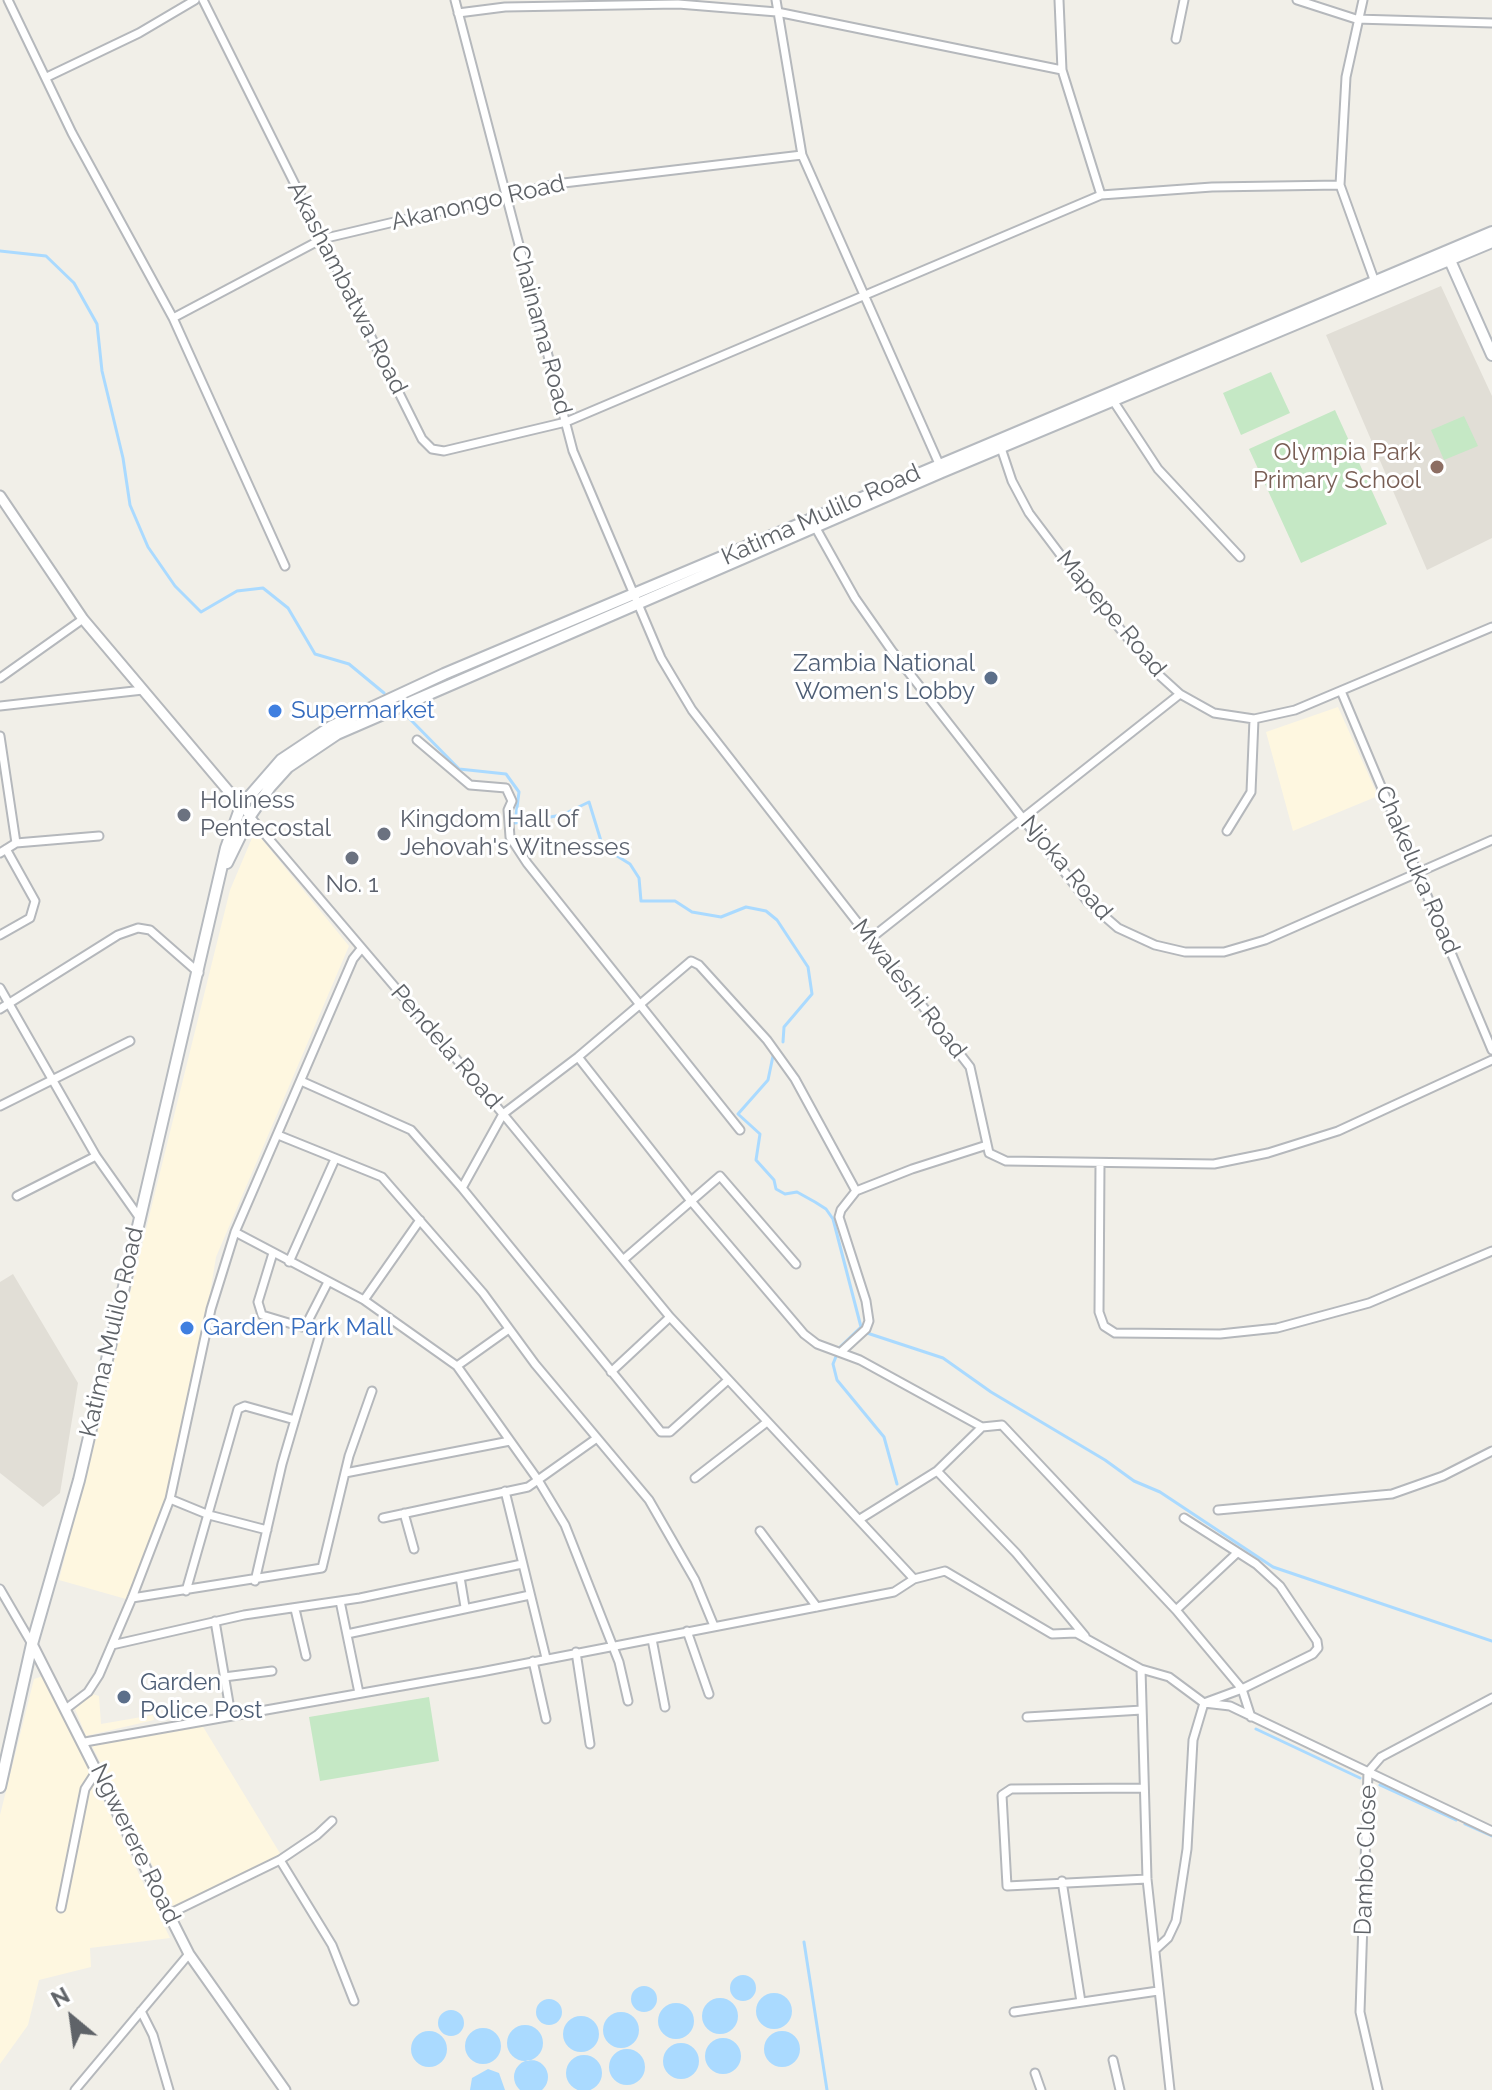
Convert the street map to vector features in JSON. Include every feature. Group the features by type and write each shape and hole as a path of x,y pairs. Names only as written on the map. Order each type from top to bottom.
{"main road":[{"name":"Katima Mulilo Road","path":"221,875 250,816 288,767 337,734 941,467 1447,255 1492,232"},
{"name":"Katima Mulilo Road","path":"1447,255 1492,242"},
{"path":"1447,255 1492,355"},
{"name":"Katima Mulilo Road","path":"941,467 1001,448 1114,402 1375,284"},
{"name":"Katima Mulilo Road","path":"0,1787 32,1644 79,1480 221,875 241,806 281,760 332,726 444,674 636,601"}],"street":[{"path":"8,0 72,133 173,318 285,566"},
{"path":"47,77 139,33 195,0"},
{"name":"Akashambatwa Road","path":"203,0 422,439 432,449 459,449 566,422"},
{"name":"Chainama Road","path":"455,0 585,486 636,601"},
{"path":"776,0 802,155 941,467"},
{"path":"1059,0 1062,70 1101,195"},
{"path":"1176,39 1184,0"},
{"path":"1297,0 1356,19 1492,23"},
{"path":"1363,0 1356,19 1346,77 1340,185 1375,284"},
{"path":"458,13 505,7 678,4 777,12 1062,70"},
{"name":"Akanongo Road","path":"173,318 322,239 555,184 802,155"},
{"path":"566,422 1101,195 1212,187 1340,185"},
{"path":"1114,402 1158,469 1240,557"},
{"name":"Mapepe Road","path":"1001,448 1012,481 1029,513 1084,586 1158,674 1180,694 1214,713 1254,719 1295,710 1492,627"},
{"name":"Pendela Road","path":"0,496 83,619 503,1114 670,1317 914,1579"},
{"name":"Njoka Road","path":"814,524 855,598 892,651 1088,902 1118,928 1155,945 1185,952 1224,952 1265,940 1492,840"},
{"name":"Mwaleshi Road","path":"636,601 661,658 692,710 970,1067 987,1145"},
{"path":"0,678 83,619"},
{"path":"0,706 143,690"},
{"name":"Chakeluka Road","path":"1341,691 1492,1050"},
{"path":"870,939 1180,694"},
{"path":"1227,831 1251,792 1254,719"},
{"path":"0,736 2,780 16,843"},
{"path":"417,740 470,785 506,788 512,801 508,810 510,837 639,1006 740,1130"},
{"path":"0,935 30,918 35,901 3,851 16,843 99,836"},
{"path":"0,1009 118,935 138,928 150,930 200,974"},
{"path":"67,1708 88,1692 132,1598 170,1499 211,1309 235,1232 353,959 361,949"},
{"path":"462,1188 503,1114 578,1057 691,961 699,965 767,1040 795,1079 856,1191"},
{"path":"0,988 96,1156 139,1217"},
{"path":"0,1106 130,1041"},
{"path":"578,1057 691,1201 804,1334 817,1344 841,1352 982,1427 1002,1425 1176,1610 1242,1689 1251,1717"},
{"path":"841,1352 846,1343 866,1329 869,1321 866,1301 839,1217 856,1191 987,1145 989,1153 1006,1161 1100,1164 1214,1164 1268,1153 1338,1131 1492,1060"},
{"path":"301,1081 411,1130 666,1434 728,1380"},
{"path":"278,1135 382,1177 649,1500 695,1580 714,1626"},
{"path":"17,1196 96,1156"},
{"path":"289,1262 335,1159"},
{"path":"1100,1164 1099,1312 1104,1326 1115,1333 1220,1334 1277,1328 1369,1303 1492,1251"},
{"path":"623,1260 720,1176 796,1264"},
{"path":"364,1300 420,1220"},
{"path":"235,1232 364,1300 457,1366 538,1480 565,1525 619,1662 628,1701"},
{"path":"273,1253 258,1302 262,1315 302,1327 328,1282"},
{"path":"611,1372 670,1317"},
{"path":"457,1366 509,1329"},
{"path":"255,1581 319,1338"},
{"path":"132,1598 317,1571 325,1564 345,1473 372,1391"},
{"path":"186,1591 238,1409 245,1406 295,1420"},
{"path":"695,1478 767,1422"},
{"path":"860,1519 937,1471 982,1427"},
{"path":"383,1518 528,1487 597,1438"},
{"path":"345,1473 510,1441"},
{"path":"1218,1510 1392,1494 1443,1476 1492,1451"},
{"path":"937,1471 1016,1553 1088,1640"},
{"path":"505,1491 546,1658"},
{"path":"170,1499 209,1515 267,1530"},
{"path":"404,1513 414,1549"},
{"path":"1184,1518 1256,1564 1280,1586 1317,1641 1318,1648 1313,1654 1242,1689 1204,1703"},
{"path":"760,1531 817,1607"},
{"path":"1176,1610 1237,1553"},
{"path":"112,1645 215,1621 340,1601 522,1564"},
{"path":"85,1742 894,1592 914,1579 945,1571 1052,1634 1076,1633 1141,1669 1169,1677 1204,1703 1230,1706 1492,1831"},
{"path":"460,1577 465,1607"},
{"name":"Ngwerere Road","path":"0,1589 85,1742 189,1954 285,2090"},
{"path":"347,1634 530,1595"},
{"path":"340,1601 359,1693"},
{"path":"295,1609 306,1656"},
{"path":"215,1621 231,1715"},
{"path":"687,1631 709,1694"},
{"path":"652,1639 665,1707"},
{"path":"576,1652 590,1744"},
{"path":"533,1661 546,1719"},
{"path":"1141,1669 1147,1879 1170,2090"},
{"path":"224,1677 272,1671"},
{"name":"Dambo Close","path":"1378,2090 1360,2012 1368,1772 1381,1757 1492,1698"},
{"path":"1155,1950 1168,1938 1176,1921 1187,1849 1193,1740 1204,1703"},
{"path":"1027,1717 1142,1710"},
{"path":"61,1908 85,1789 98,1769"},
{"path":"1142,1788 1004,1791 1007,1886 1147,1879"},
{"path":"169,1914 280,1860 332,1821"},
{"path":"280,1860 332,1945 354,2001"},
{"path":"1062,1881 1081,2002"},
{"path":"75,2090 189,1954"},
{"path":"1014,2012 1158,1991"},
{"path":"141,2011 153,2035 169,2090"},
{"path":"1113,2060 1120,2090"},
{"path":"1035,2073 1041,2090"}],"shaded area":[{"name":"Olympia Park Primary School","path":"1441,286 1492,396 1492,538 1427,570 1326,335"},
{"path":"1338,707 1378,796 1293,831 1266,732"},
{"path":"255,831 349,946 216,1257 202,1343 165,1500 126,1599 59,1580 230,890"},
{"path":"13,1274 78,1383 60,1493 43,1507 0,1473 0,1282"},
{"path":"43,1676 170,1938 90,1948 91,1967 39,1980 28,2025 0,2064 0,1815 34,1679"},
{"path":"92,1694 99,1696 101,1724 153,1715 154,1720 86,1736 75,1709"},
{"path":"202,1725 281,1855 174,1908 91,1744"}],"green space":[{"path":"1271,372 1290,413 1241,435 1223,393"},
{"path":"1335,410 1387,524 1301,563 1249,449"},
{"path":"1464,416 1478,446 1444,460 1431,430"},
{"path":"429,1697 439,1761 320,1781 309,1717"}],"water":[{"path":"743,1975 752,1979 756,1988 752,1997 743,2001 734,1997 730,1988 734,1979"},
{"path":"644,1986 653,1990 657,1999 653,2008 644,2012 635,2008 631,1999 635,1990"},
{"path":"774,1993 787,1998 792,2011 787,2024 774,2029 761,2024 756,2011 761,1998"},
{"path":"720,1998 733,2003 738,2016 733,2029 720,2034 707,2029 702,2016 707,2003"},
{"path":"549,1999 558,2003 562,2012 558,2021 549,2025 540,2021 536,2012 540,2003"},
{"path":"676,2003 689,2008 694,2021 689,2034 676,2039 663,2034 658,2021 663,2008"},
{"path":"451,2010 460,2014 464,2023 460,2032 451,2036 442,2032 438,2023 442,2014"},
{"path":"621,2012 634,2017 639,2030 634,2043 621,2048 608,2043 603,2030 608,2017"},
{"path":"581,2016 594,2021 599,2034 594,2047 581,2052 568,2047 563,2034 568,2021"},
{"path":"525,2025 538,2030 543,2043 538,2056 525,2061 512,2056 507,2043 512,2030"},
{"path":"483,2028 496,2033 501,2046 496,2059 483,2064 470,2059 465,2046 470,2033"},
{"path":"429,2031 442,2036 447,2049 442,2062 429,2067 416,2062 411,2049 416,2036"},
{"path":"782,2031 795,2036 800,2049 795,2062 782,2067 769,2062 764,2049 769,2036"},
{"path":"723,2038 736,2043 741,2056 736,2069 723,2074 710,2069 705,2056 710,2043"},
{"path":"681,2043 694,2048 699,2061 694,2074 681,2079 668,2074 663,2061 668,2048"},
{"path":"627,2049 640,2054 645,2067 640,2080 627,2085 614,2080 609,2067 614,2054"},
{"path":"584,2055 597,2060 602,2073 597,2086 584,2091 571,2086 566,2073 571,2060"},
{"path":"531,2060 543,2065 548,2077 543,2089 531,2094 519,2089 514,2077 519,2065"},
{"path":"488,2069 499,2073 505,2090 470,2090 472,2078"}],"waterway":[{"path":"0,251 46,256 74,283 97,324 102,371 123,458 130,505 148,547 175,586 201,612 237,591 263,588 288,608 315,654 349,664 384,693"},
{"path":"407,716 459,769 506,774 519,792 515,823 562,815 589,802 601,841 609,847 609,851 630,864 639,878 641,901 675,901 692,912 721,917 746,907 766,911 777,920 808,967 812,994 784,1027 783,1042"},
{"path":"773,1056 768,1080 738,1114 760,1134 756,1160 774,1180 776,1189 785,1194 797,1192 826,1209 833,1219 861,1327 840,1347"},
{"path":"867,1333 943,1358 991,1392 1105,1460 1134,1481 1160,1492 1273,1567 1492,1641"},
{"path":"837,1354 833,1364 837,1380 884,1437 897,1484"},
{"path":"1256,1729 1360,1778"},
{"path":"1380,1785 1456,1820"},
{"path":"1465,1824 1492,1836"},
{"path":"804,1942 827,2090"}],"place":[{"name":"Olympia Park Primary School","path":"1437,467"},
{"name":"Zambia National Women's Lobby","path":"991,678"},
{"name":"Supermarket","path":"275,711"},
{"name":"Holiness Pentecostal","path":"184,815"},
{"name":"Kingdom Hall of Jehovah's Witnesses","path":"384,834"},
{"name":"No. 1","path":"352,858"},
{"name":"Garden Park Mall","path":"187,1328"},
{"name":"Garden Police Post","path":"124,1697"}]}
